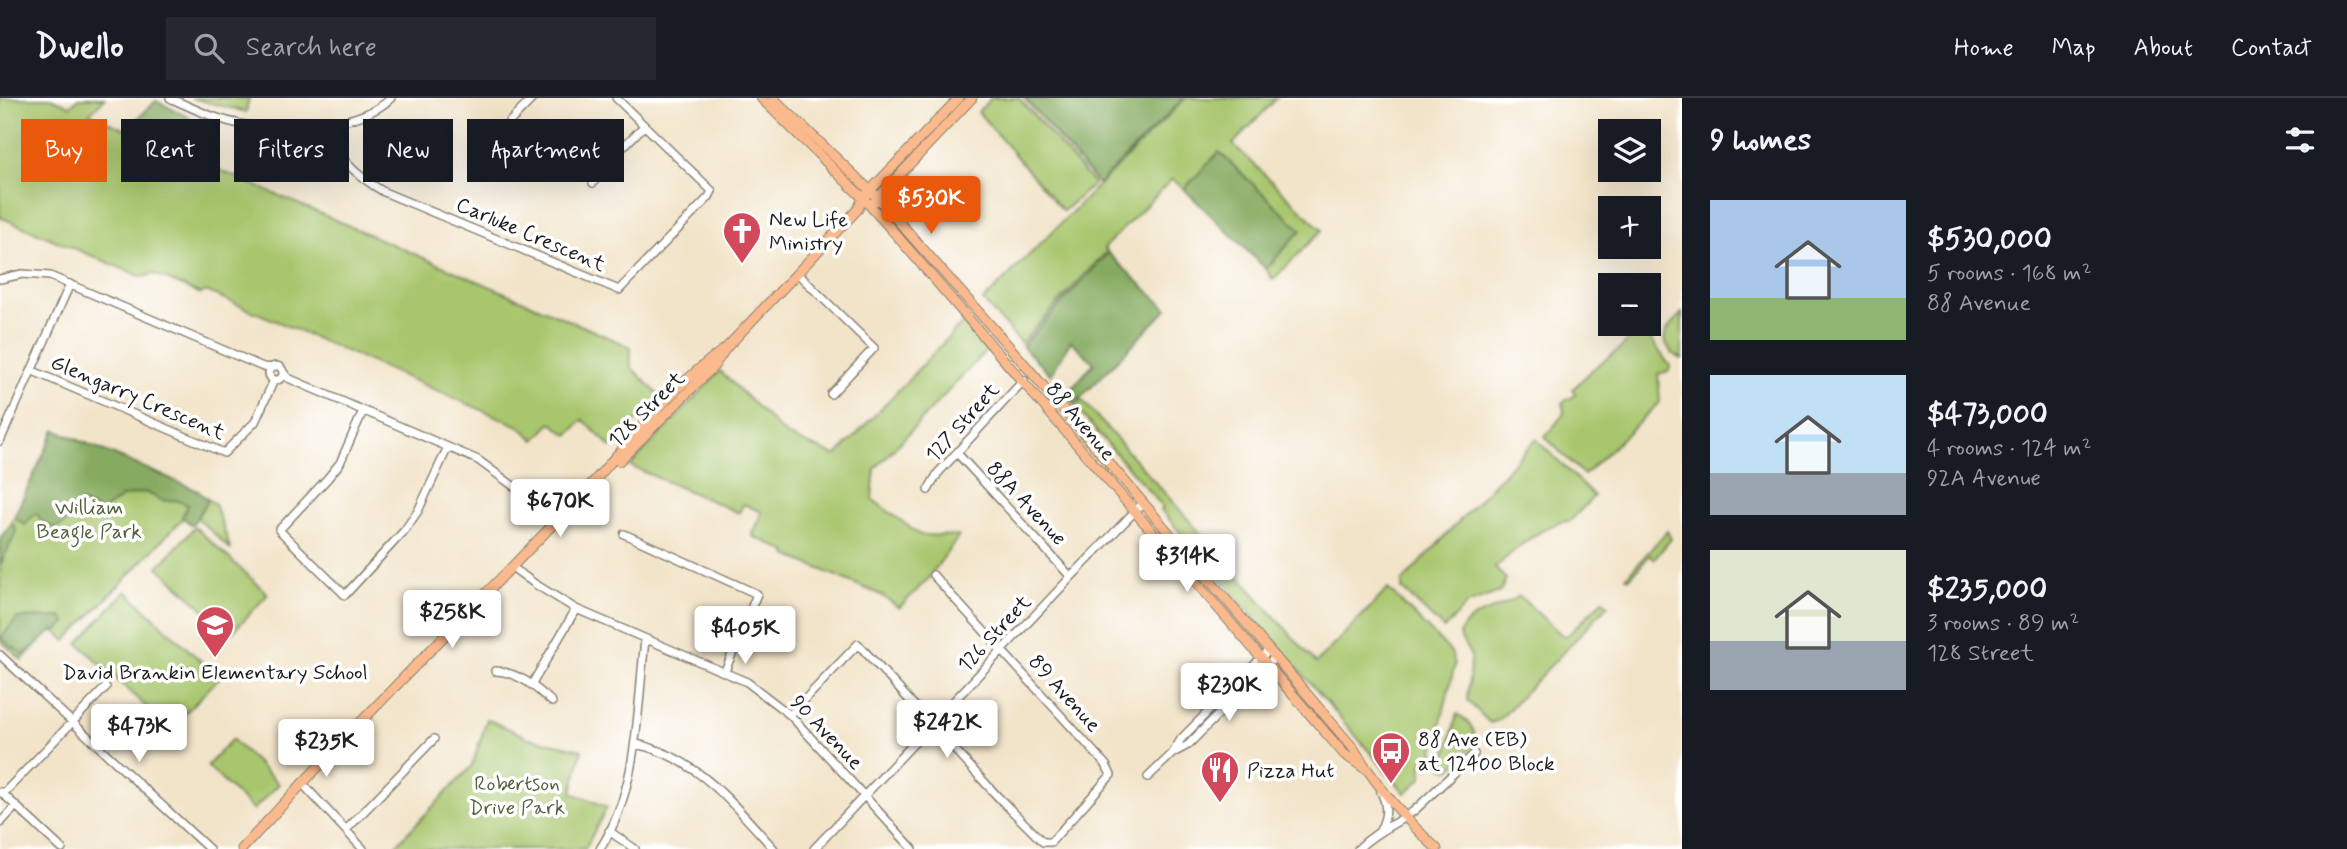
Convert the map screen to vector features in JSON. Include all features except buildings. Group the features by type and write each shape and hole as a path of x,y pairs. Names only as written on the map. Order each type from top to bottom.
{"main road":[{"name":"88 Avenue","path":"761,98 863,198 1024,380 1344,754 1371,775"},
{"name":"88 Avenue","path":"773,98 878,198 1353,748 1371,775 1406,817 1437,849"},
{"path":"870,190 959,98"},
{"path":"858,209 870,206 972,98"},
{"name":"128 Street","path":"242,849 302,783 587,490 657,412 707,361 726,348 858,209 870,190"}],"street":[{"path":"170,98 234,122"},
{"path":"345,119 360,116 383,106 391,98"},
{"path":"513,119 533,98"},
{"name":"Carluke Crescent","path":"349,168 360,178 384,192 619,290 712,191 616,98"},
{"path":"593,183 613,157 644,126"},
{"path":"797,273 874,348 831,394"},
{"path":"0,279 22,274 50,276 478,460 516,488 555,523"},
{"path":"0,441 70,284"},
{"name":"Glengarry Crescent","path":"33,371 225,453 255,422 278,375"},
{"name":"127 Street","path":"928,490 937,473 1024,380"},
{"path":"363,411 340,463 279,530 345,595 404,531 418,510 448,447"},
{"name":"88A Avenue","path":"957,453 1071,577"},
{"name":"126 Street","path":"814,849 1143,503"},
{"path":"624,534 757,594 766,592"},
{"name":"90 Avenue","path":"512,567 576,609 747,682 790,715 913,849"},
{"name":"89 Avenue","path":"933,575 1106,765 1111,775 1051,842 1043,842 999,798 933,724"},
{"path":"725,671 757,594"},
{"path":"532,684 576,609"},
{"path":"600,849 616,816 636,744 645,640"},
{"path":"790,715 858,644 933,724"},
{"path":"1148,778 1171,754 1188,745 1272,654"},
{"path":"0,655 209,849"},
{"path":"495,671 508,672 532,684 552,702"},
{"path":"62,849 1,793 106,687"},
{"path":"345,830 434,739"},
{"path":"636,744 668,754 703,774 774,849"},
{"path":"1358,849 1380,831 1406,817 1474,754"},
{"path":"1371,775 1386,802 1386,815 1380,831"},
{"path":"302,783 363,849"},
{"path":"0,823 16,806"},
{"path":"609,831 635,849"}],"green space":[{"path":"0,98 51,98 70,106 79,98 105,98 89,114 101,119 21,119 21,182 107,182 107,122 121,128 121,182 220,182 220,170 234,176 234,182 247,182 631,347 631,367 660,396 611,447 583,420 568,435 551,423 535,440 519,426 206,291 201,294 154,274 142,277 0,217"},
{"path":"191,98 249,98 246,112"},
{"path":"991,98 1019,98 1094,184 1063,211 978,112"},
{"path":"1024,98 1184,98 1098,184"},
{"path":"1186,98 1277,98 1233,144 1322,230 1273,280 1266,269 1301,230 1219,152 1184,189 1172,179 1104,248 1107,251 1021,343 983,301"},
{"path":"156,101 190,118 190,119 137,119"},
{"path":"1219,152 1301,230 1266,269 1184,189"},
{"path":"1108,253 1167,309 1074,405 1066,395 1094,363 1071,341 1051,375 1022,346"},
{"path":"1682,313 1682,359 1672,353 1664,340 1666,331"},
{"path":"963,322 987,350 875,469 872,499 920,535 959,536 927,580 899,608 881,595 787,555 788,552 752,536 762,512 743,504 739,513 630,466 720,371 786,435 836,456"},
{"path":"1631,336 1648,336 1670,366 1669,371 1658,374 1660,402 1584,475 1545,437 1564,414 1563,402 1576,395 1573,389 1594,368 1621,348"},
{"path":"1082,400 1316,663 1388,589 1451,652 1455,664 1432,759 1422,763 1422,778 1405,793 1076,408"},
{"name":"William Beagle Park","path":"55,430 192,489 215,504 231,550 190,511 66,641 52,628 22,660 0,640 0,540 11,524"},
{"path":"55,430 197,490 208,500 192,525 182,517 188,505 175,500 163,501 145,492 122,497 101,512 81,502 63,525 54,528 43,523 36,513 25,525 14,517"},
{"path":"1536,439 1594,496 1570,521 1561,522 1540,532 1510,554 1495,568 1506,579 1500,592 1467,604 1444,629 1402,589 1402,582"},
{"path":"10,525 15,526 16,533 0,565 0,538"},
{"path":"195,527 268,594 231,634 158,567"},
{"path":"1667,531 1671,539 1654,559 1650,555 1630,578 1626,577"},
{"path":"126,591 219,678 170,729 78,643"},
{"path":"1519,596 1562,635 1567,636 1603,600 1608,605 1499,720 1490,723 1467,700 1471,656 1459,635 1470,620"},
{"path":"62,617 66,623 23,655 1,638 17,618"},
{"path":"1457,714 1471,726 1474,738 1465,756 1450,770 1443,767"},
{"name":"Robertson Drive Park","path":"487,719 529,738 582,750 572,793 607,807 585,849 392,849 472,766"},
{"path":"232,739 279,784 253,810 207,766"}],"place":[{"name":"New Life Ministry","path":"742,265"},
{"name":"David Brankin Elementary School","path":"215,659"},
{"name":"88 Ave (EB) at 12400 Block","path":"1391,785"},
{"name":"Pizza Hut","path":"1220,804"}]}
